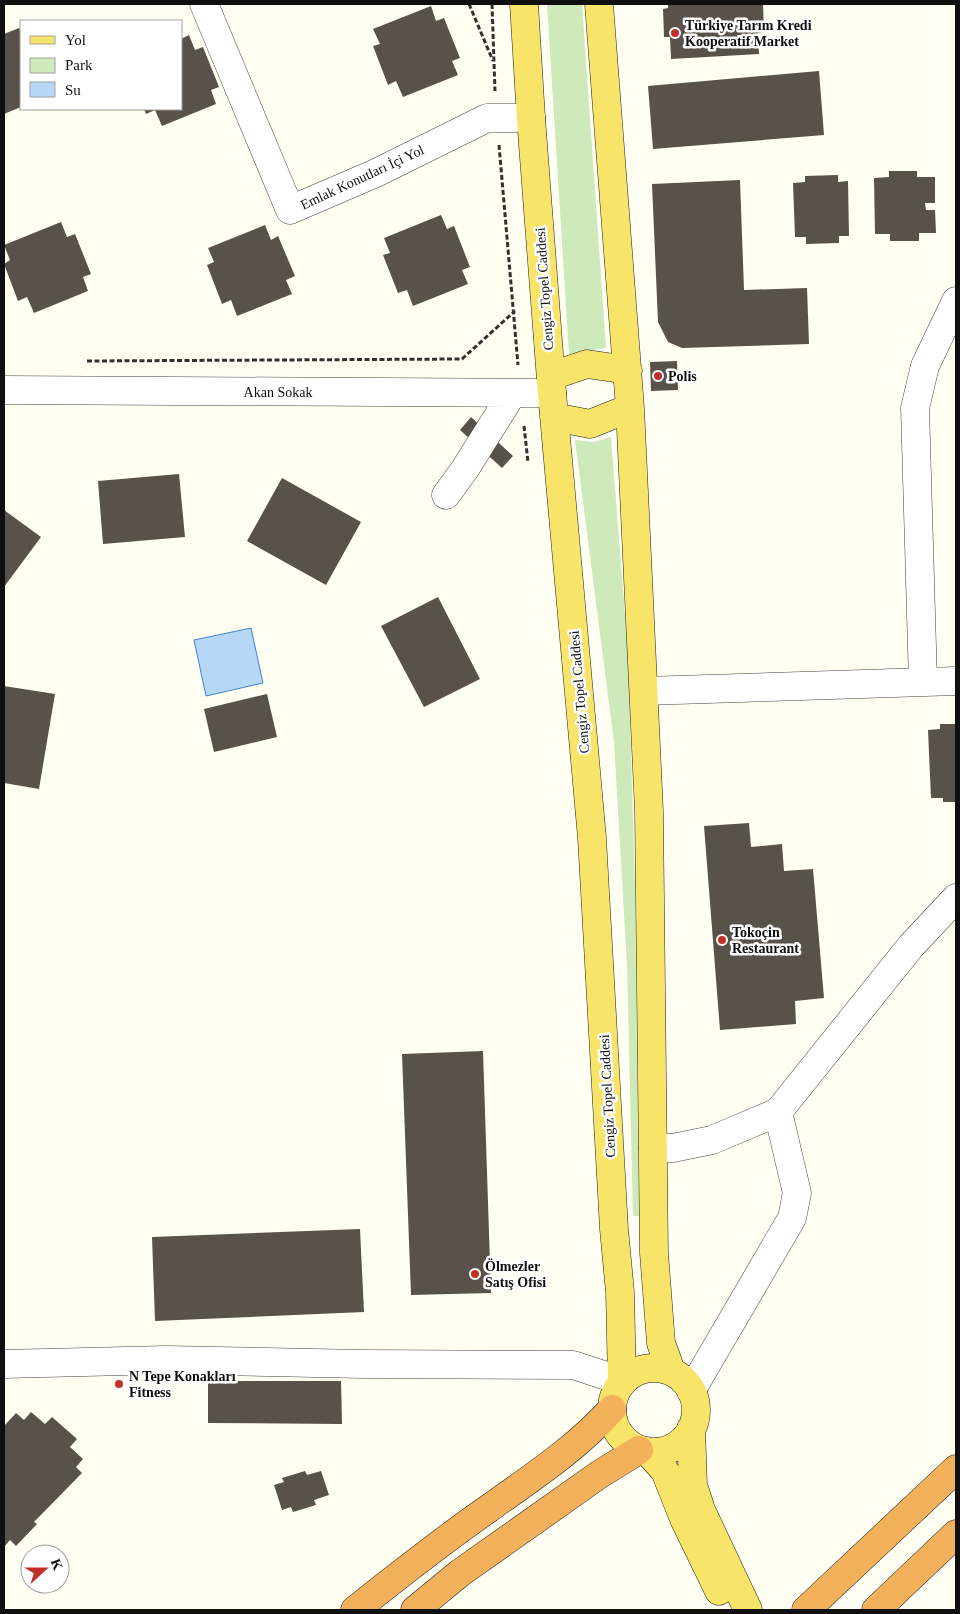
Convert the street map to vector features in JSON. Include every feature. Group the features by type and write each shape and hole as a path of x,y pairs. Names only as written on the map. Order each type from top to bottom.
{"highway":[{"path":"355,1610 419,1558 556,1460 594,1430 612,1409"},
{"path":"415,1610 460,1573 600,1474 643,1451"},
{"path":"806,1610 956,1469"},
{"path":"876,1610 956,1534"}],"main road":[{"name":"Cengiz Topel Caddesi","path":"524,4 552,395 592,838 614,1229 620,1292 622,1381"},
{"path":"599,4 628,370 650,812 656,1289 661,1343 671,1371"},
{"path":"628,370 587,364 552,395 590,424 630,408"},
{"path":"658,1368 671,1371 682,1379 692,1391 696,1404 695,1419 691,1429 681,1443 668,1450 654,1453 643,1451 627,1443 618,1432 612,1419 615,1392 622,1381 633,1373 645,1369 658,1368"},
{"path":"691,1429 693,1515 728,1610"},
{"path":"643,1451 665,1472 693,1515 748,1610"}],"street":[{"name":"Emlak Konutları İçi Yol","path":"204,4 290,210 376,173 487,118 531,118"},
{"path":"923,682 915,408 925,366 956,301"},
{"name":"Akan Sokak","path":"4,390 552,395"},
{"path":"446,494 516,394"},
{"path":"644,691 956,681"},
{"path":"653,1148 673,1148 712,1140 778,1112 910,946 956,898"},
{"path":"692,1391 792,1218 797,1193 778,1112"},
{"path":"7,1368 166,1360 363,1364 573,1365 622,1381"}],"path":[{"path":"469,4 494,63"},
{"path":"492,4 495,99 487,118 501,148 515,311 516,394 530,471"},
{"path":"82,361 462,359 515,311"}],"green space":[{"path":"547,4 582,4 606,348 569,354"},
{"path":"611,437 628,654 635,886 639,1216 633,1216 627,965 614,742 575,440 593,442"}],"water":[{"path":"251,628 263,683 206,696 194,640"}],"building":[{"path":"668,4 763,4 764,32 758,33 759,54 671,59 670,37 664,37 663,9 668,8"},
{"path":"431,6 436,21 444,18 460,58 452,61 458,75 403,97 396,81 388,85 373,46 380,44 373,29"},
{"path":"19,28 20,30 20,107 4,114 4,34"},
{"path":"189,35 195,50 203,47 219,87 211,90 216,104 162,126 155,110 182,110 182,38"},
{"path":"819,71 824,135 653,149 648,86"},
{"path":"144,110 155,110 146,114"},
{"path":"889,171 917,171 917,177 935,177 935,203 925,203 926,210 935,210 936,233 919,233 919,241 890,241 890,234 875,234 874,178 889,177"},
{"path":"838,175 838,182 848,181 849,236 839,236 839,243 806,244 806,237 795,237 793,183 805,182 805,176"},
{"path":"740,180 744,290 807,288 809,344 682,348 668,342 658,322 652,184"},
{"path":"441,215 447,229 454,226 470,267 462,270 468,284 413,306 407,290 398,293 383,255 390,253 384,238"},
{"path":"61,222 67,237 75,234 91,274 83,277 88,291 34,313 27,297 18,301 4,264 10,260 4,245"},
{"path":"265,225 271,240 278,236 295,276 286,280 292,294 237,316 231,300 222,304 207,265 214,262 208,248"},
{"path":"677,361 678,390 651,391 650,362"},
{"path":"471,417 513,456 502,468 460,430"},
{"path":"179,474 185,537 103,544 98,481"},
{"path":"282,478 361,522 326,585 247,541"},
{"path":"4,510 41,537 4,587"},
{"path":"438,597 480,679 424,707 381,626"},
{"path":"4,686 55,694 39,789 4,783"},
{"path":"267,694 277,737 214,752 204,709"},
{"path":"940,724 956,724 956,802 943,802 943,798 931,798 928,730 940,729"},
{"path":"749,823 751,847 782,844 784,871 813,869 824,998 795,1001 796,1024 720,1030 704,826"},
{"path":"483,1051 491,1293 411,1295 402,1054"},
{"path":"360,1229 364,1312 155,1321 152,1237"},
{"path":"208,1381 341,1381 342,1424 208,1423"},
{"path":"31,1412 45,1424 52,1417 77,1439 70,1447 83,1459 76,1467 82,1473 34,1522 37,1524 16,1546 10,1540 5,1546 4,1426 16,1413 24,1420"},
{"path":"305,1471 307,1475 321,1471 329,1495 314,1500 316,1505 293,1512 291,1507 282,1510 274,1485 284,1482 282,1478"}],"place":[{"name":"Türkiye Tarım Kredi Kooperatif Market","path":"675,33"},
{"name":"Polis","path":"658,376"},
{"name":"Tokoçin Restaurant","path":"722,940"},
{"name":"Ölmezler Satış Ofisi","path":"475,1274"},
{"name":"N Tepe Konakları Fitness","path":"119,1384"}]}
